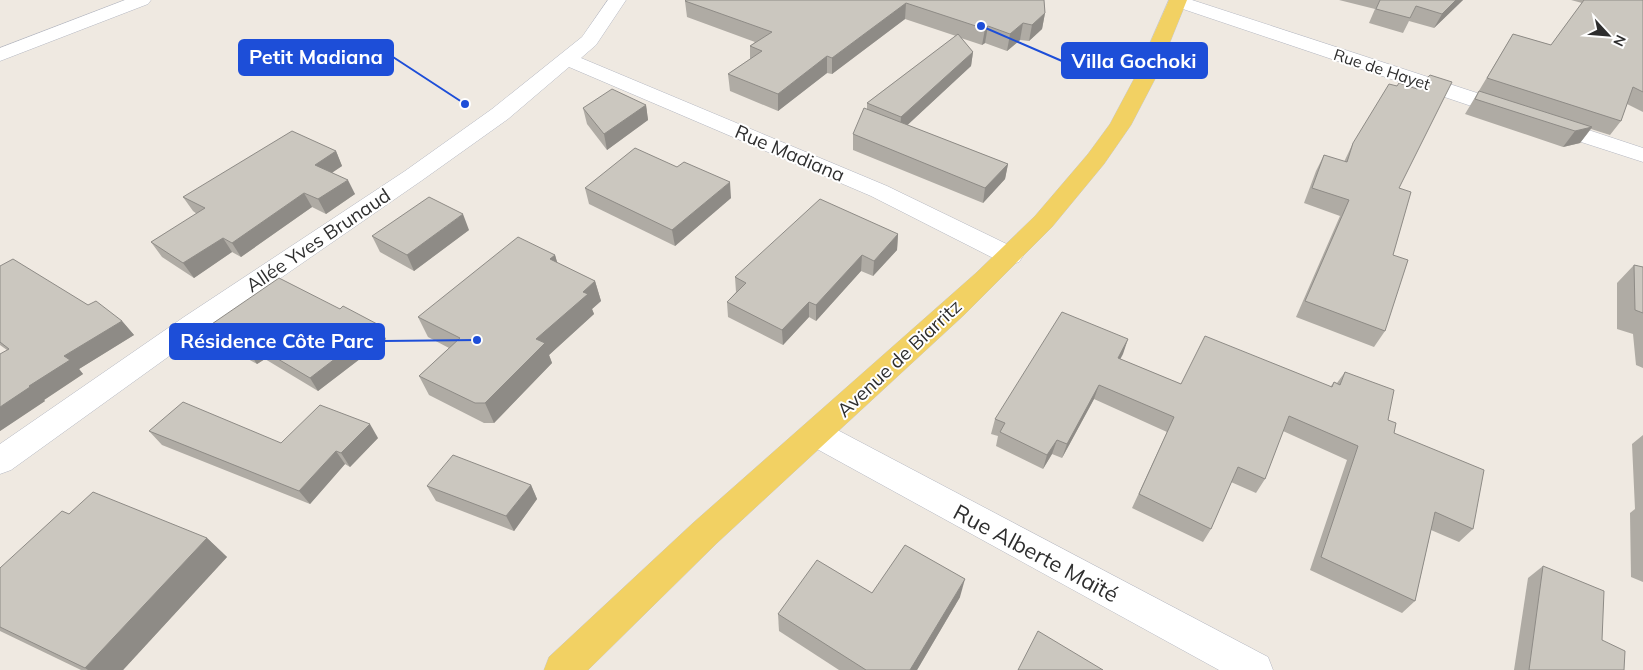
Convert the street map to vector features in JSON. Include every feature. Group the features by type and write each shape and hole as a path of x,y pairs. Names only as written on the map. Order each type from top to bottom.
{"main road":[{"name":"Avenue de Biarritz","path":"562,670 725,515 817,434 1010,256 1060,204 1090,167 1120,125 1151,70 1178,1"}],"street":[{"path":"0,55 142,0"},
{"name":"Allée Yves Brunaud","path":"0,461 194,324 413,176 500,114 588,41 617,0"},
{"name":"Rue de Hayet","path":"1178,1 1643,155"},
{"name":"Rue Madiana","path":"568,59 879,191 1010,256"},
{"name":"Rue Alberte Maïté","path":"817,434 1255,670"}],"building":[{"path":"686,0 1044,0 1045,13 1032,25 1023,23 1010,34 988,26 985,29 906,3 832,58 827,56 778,94 728,74 762,51 750,46 772,32"},
{"path":"1380,0 1456,0 1442,14 1416,6 1410,18 1376,9"},
{"path":"1584,0 1643,0 1643,92 1633,87 1621,121 1487,78 1513,34 1551,45"},
{"path":"958,34 973,52 901,117 867,103"},
{"path":"1430,75 1452,82 1399,188 1411,192 1393,255 1408,260 1385,331 1305,301 1349,200 1312,188 1324,155 1347,162 1353,143 1389,84 1397,86 1399,83 1417,89"},
{"path":"612,89 646,105 604,134 583,108"},
{"path":"1479,91 1592,127 1575,131 1475,99"},
{"path":"864,108 1008,164 985,188 853,134"},
{"path":"292,131 336,151 315,165 348,180 318,199 304,193 232,243 223,238 183,263 151,242 205,208 183,197"},
{"path":"635,148 677,167 684,162 730,182 672,230 585,188"},
{"path":"429,197 463,214 407,255 372,236"},
{"path":"820,199 898,234 874,261 862,255 816,305 809,302 782,330 727,302 746,283 735,277"},
{"path":"518,237 555,255 550,259 595,281 583,292 588,294 536,339 545,343 485,403 475,403 419,376 460,338 418,317"},
{"path":"13,259 88,305 96,301 122,321 64,356 70,360 0,407 0,354 9,349 0,342 0,266"},
{"path":"1634,265 1643,267 1643,313 1635,310"},
{"path":"279,278 340,309 343,306 379,325 310,378 256,346 248,351 206,328"},
{"path":"1062,312 1128,339 1118,358 1181,384 1205,336 1332,387 1334,382 1340,385 1345,372 1394,390 1388,420 1396,423 1394,433 1484,470 1473,529 1435,512 1415,601 1321,557 1358,446 1289,416 1265,479 1238,467 1211,529 1139,494 1174,417 1099,385 1067,444 1057,440 1047,455 1000,432 1005,423 995,419"},
{"path":"183,402 281,443 320,405 370,424 341,453 336,451 299,491 149,431"},
{"path":"453,455 531,485 506,516 427,486"},
{"path":"93,492 207,538 85,668 0,627 0,568 62,511 69,514"},
{"path":"905,545 965,579 910,670 866,670 778,614 817,560 872,593"},
{"path":"1543,566 1604,591 1602,640 1625,651 1624,670 1529,670"},
{"path":"1038,631 1103,670 1018,670"}],"place":[{"name":"Villa Gochoki","path":"981,26"},
{"name":"Petit Madiana","path":"465,104"},
{"name":"Résidence Côte Parc","path":"477,340"}]}
